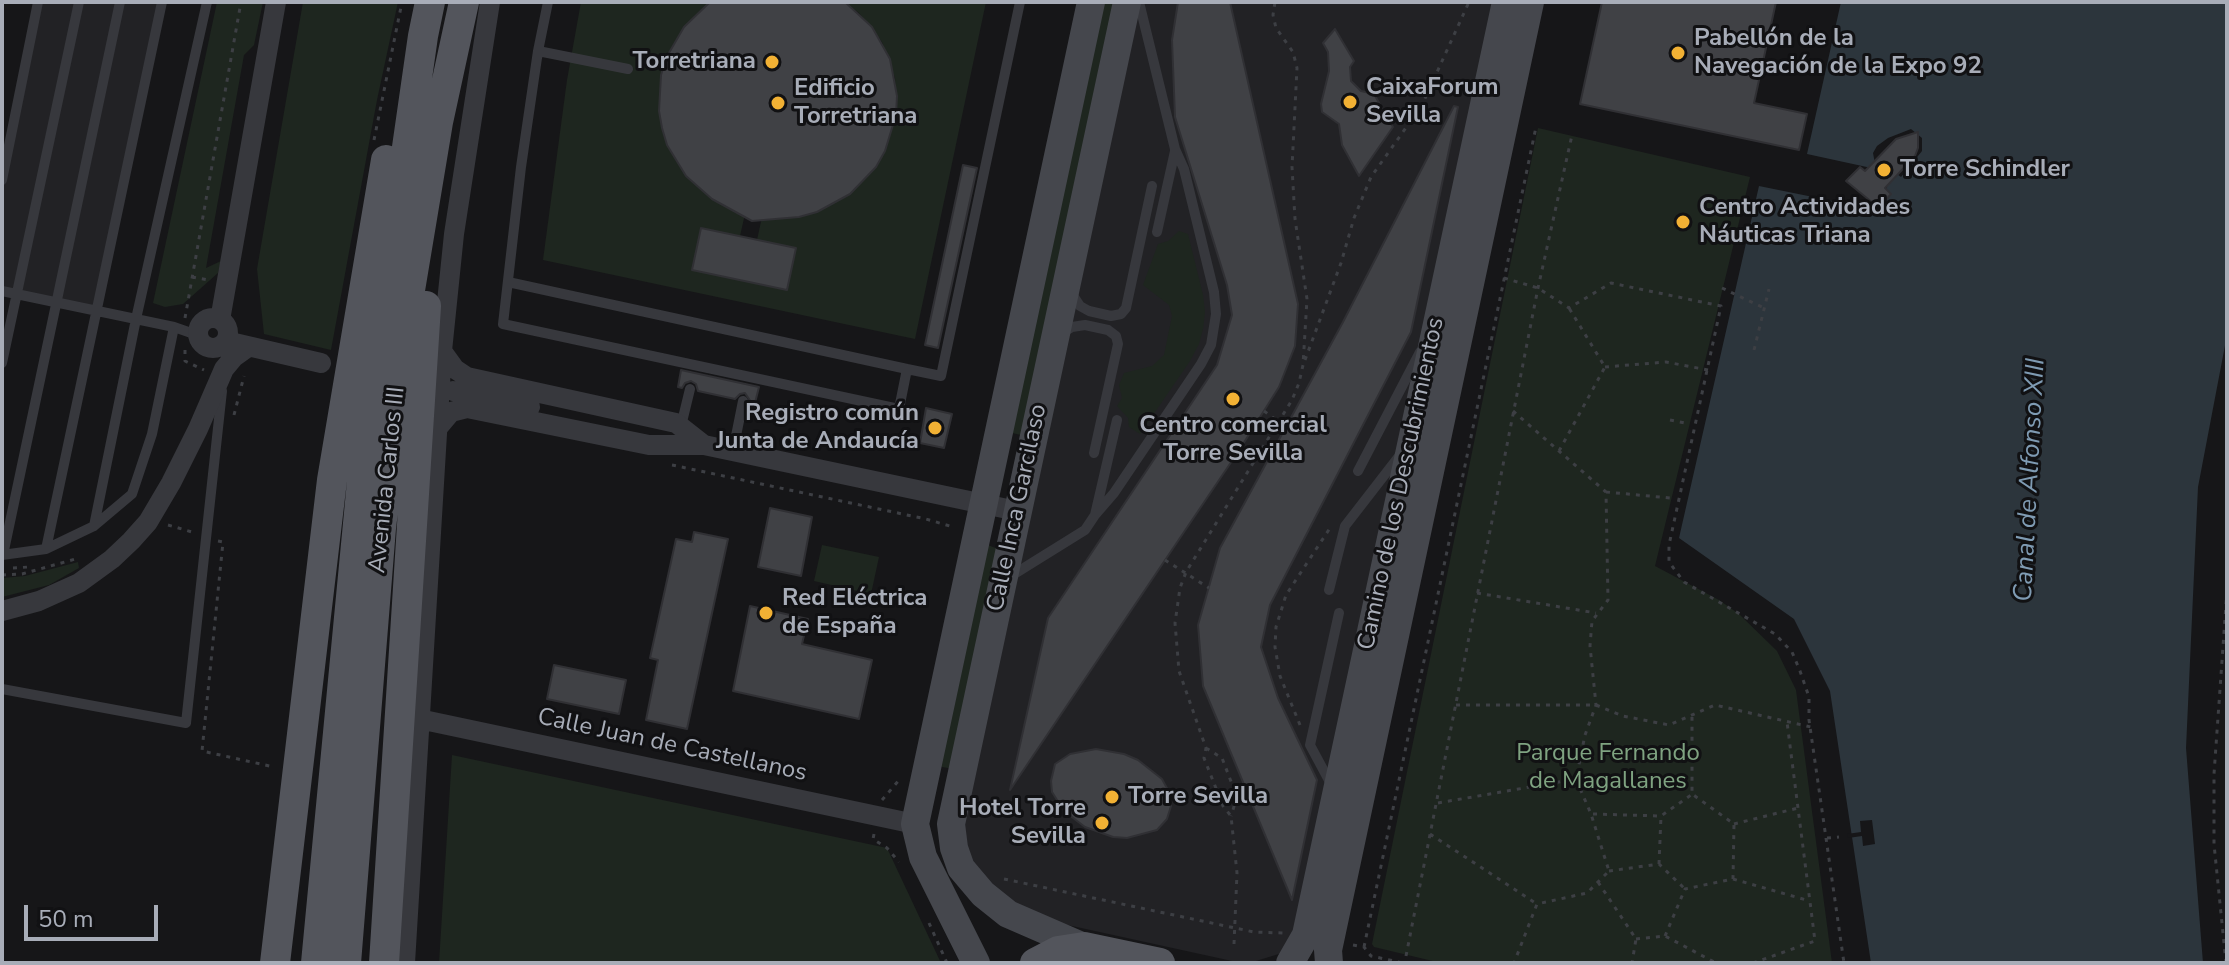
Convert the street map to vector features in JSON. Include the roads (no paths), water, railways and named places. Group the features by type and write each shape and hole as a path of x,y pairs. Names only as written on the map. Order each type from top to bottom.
{"main road":[{"name":"Avenida Carlos III","path":"316,963 368,419 430,2"},
{"name":"Avenida Carlos III","path":"346,963 381,528 405,320 438,122 464,2"},
{"path":"275,963 330,496 352,353 396,109 423,36"},
{"path":"384,963 438,122"},
{"path":"1035,963 1058,951 1084,947 1160,963"}],"street":[{"path":"405,963 442,351 454,234 490,2"},
{"name":"Calle Inca Garcilaso","path":"976,963 923,857 915,824 1091,2"},
{"name":"Calle Inca Garcilaso","path":"1084,947 1008,914 983,894 961,868 951,824 1127,2"},
{"name":"Camino de los Descubrimientos","path":"1290,963 1305,938 1506,2"},
{"name":"Camino de los Descubrimientos","path":"1336,953 1328,950 1530,2"},
{"path":"220,320 270,3"},
{"path":"2,611 39,601 79,583 112,559 150,519 198,429 217,373 222,344 228,331 220,320 213,318 185,331 202,345 222,344 248,347 321,363"},
{"path":"217,373 248,347"},
{"path":"442,351 455,369 467,377 676,423 677,435"},
{"path":"453,391 629,427 649,439 677,435 704,445 1017,511"},
{"path":"435,431 451,412 467,408 649,445 677,435"},
{"name":"Calle Juan de Castellanos","path":"419,719 915,824"}],"lane":[{"path":"2,180 38,2"},
{"path":"2,363 79,2"},
{"path":"2,291 56,303 136,319 185,331 132,494 94,526 46,549 2,555 56,303 120,2"},
{"path":"46,549 162,2"},
{"path":"94,526 136,319 207,2"},
{"path":"548,2 538,51 503,324 748,381 899,409 907,369"},
{"path":"508,282 941,376 1020,2"},
{"path":"1002,581 1085,530 1114,493 1201,364 1214,332 1214,292 1139,2"},
{"path":"538,51 628,69"},
{"path":"1157,232 1175,149"},
{"path":"1067,283 1080,306 1111,316 1121,314 1126,308 1152,186"},
{"path":"1358,471 1438,317"},
{"path":"1054,341 1072,327 1085,325 1108,330 1116,336 1115,360 1094,453"},
{"path":"2,689 186,723 206,537 217,373"},
{"path":"677,435 690,389"},
{"path":"733,451 743,401"},
{"path":"1095,515 1117,420"},
{"path":"1329,590 1345,526 1412,441"},
{"path":"1336,794 1310,745 1339,613"}],"water":[{"name":"Canal de Alfonso XIII","path":"1841,2 2227,2 2227,335 2198,487 2186,748 2203,963 1871,963 1830,691 1794,619 1679,538 1759,186 1882,211 1884,202 1891,194 1886,190 1890,175 1893,171 1901,177 1922,151 1922,138 1911,129 1877,146 1873,153 1876,169 1807,154"}],"place":[{"name":"Pabellón de la Navegación de la Expo 92","path":"1678,53"},
{"name":"Torretriana","path":"772,62"},
{"name":"CaixaForum Sevilla","path":"1350,102"},
{"name":"Edificio Torretriana","path":"778,103"},
{"name":"Torre Schindler","path":"1884,170"},
{"name":"Centro Actividades Náuticas Triana","path":"1683,222"},
{"name":"Centro comercial Torre Sevilla","path":"1233,399"},
{"name":"Registro común Junta de Andaucía","path":"935,428"},
{"name":"Red Eléctrica de España","path":"766,613"},
{"name":"Torre Sevilla","path":"1112,797"},
{"name":"Hotel Torre Sevilla","path":"1102,823"}],"park label":[{"name":"Parque Fernando de Magallanes","path":"1608,768"}]}
